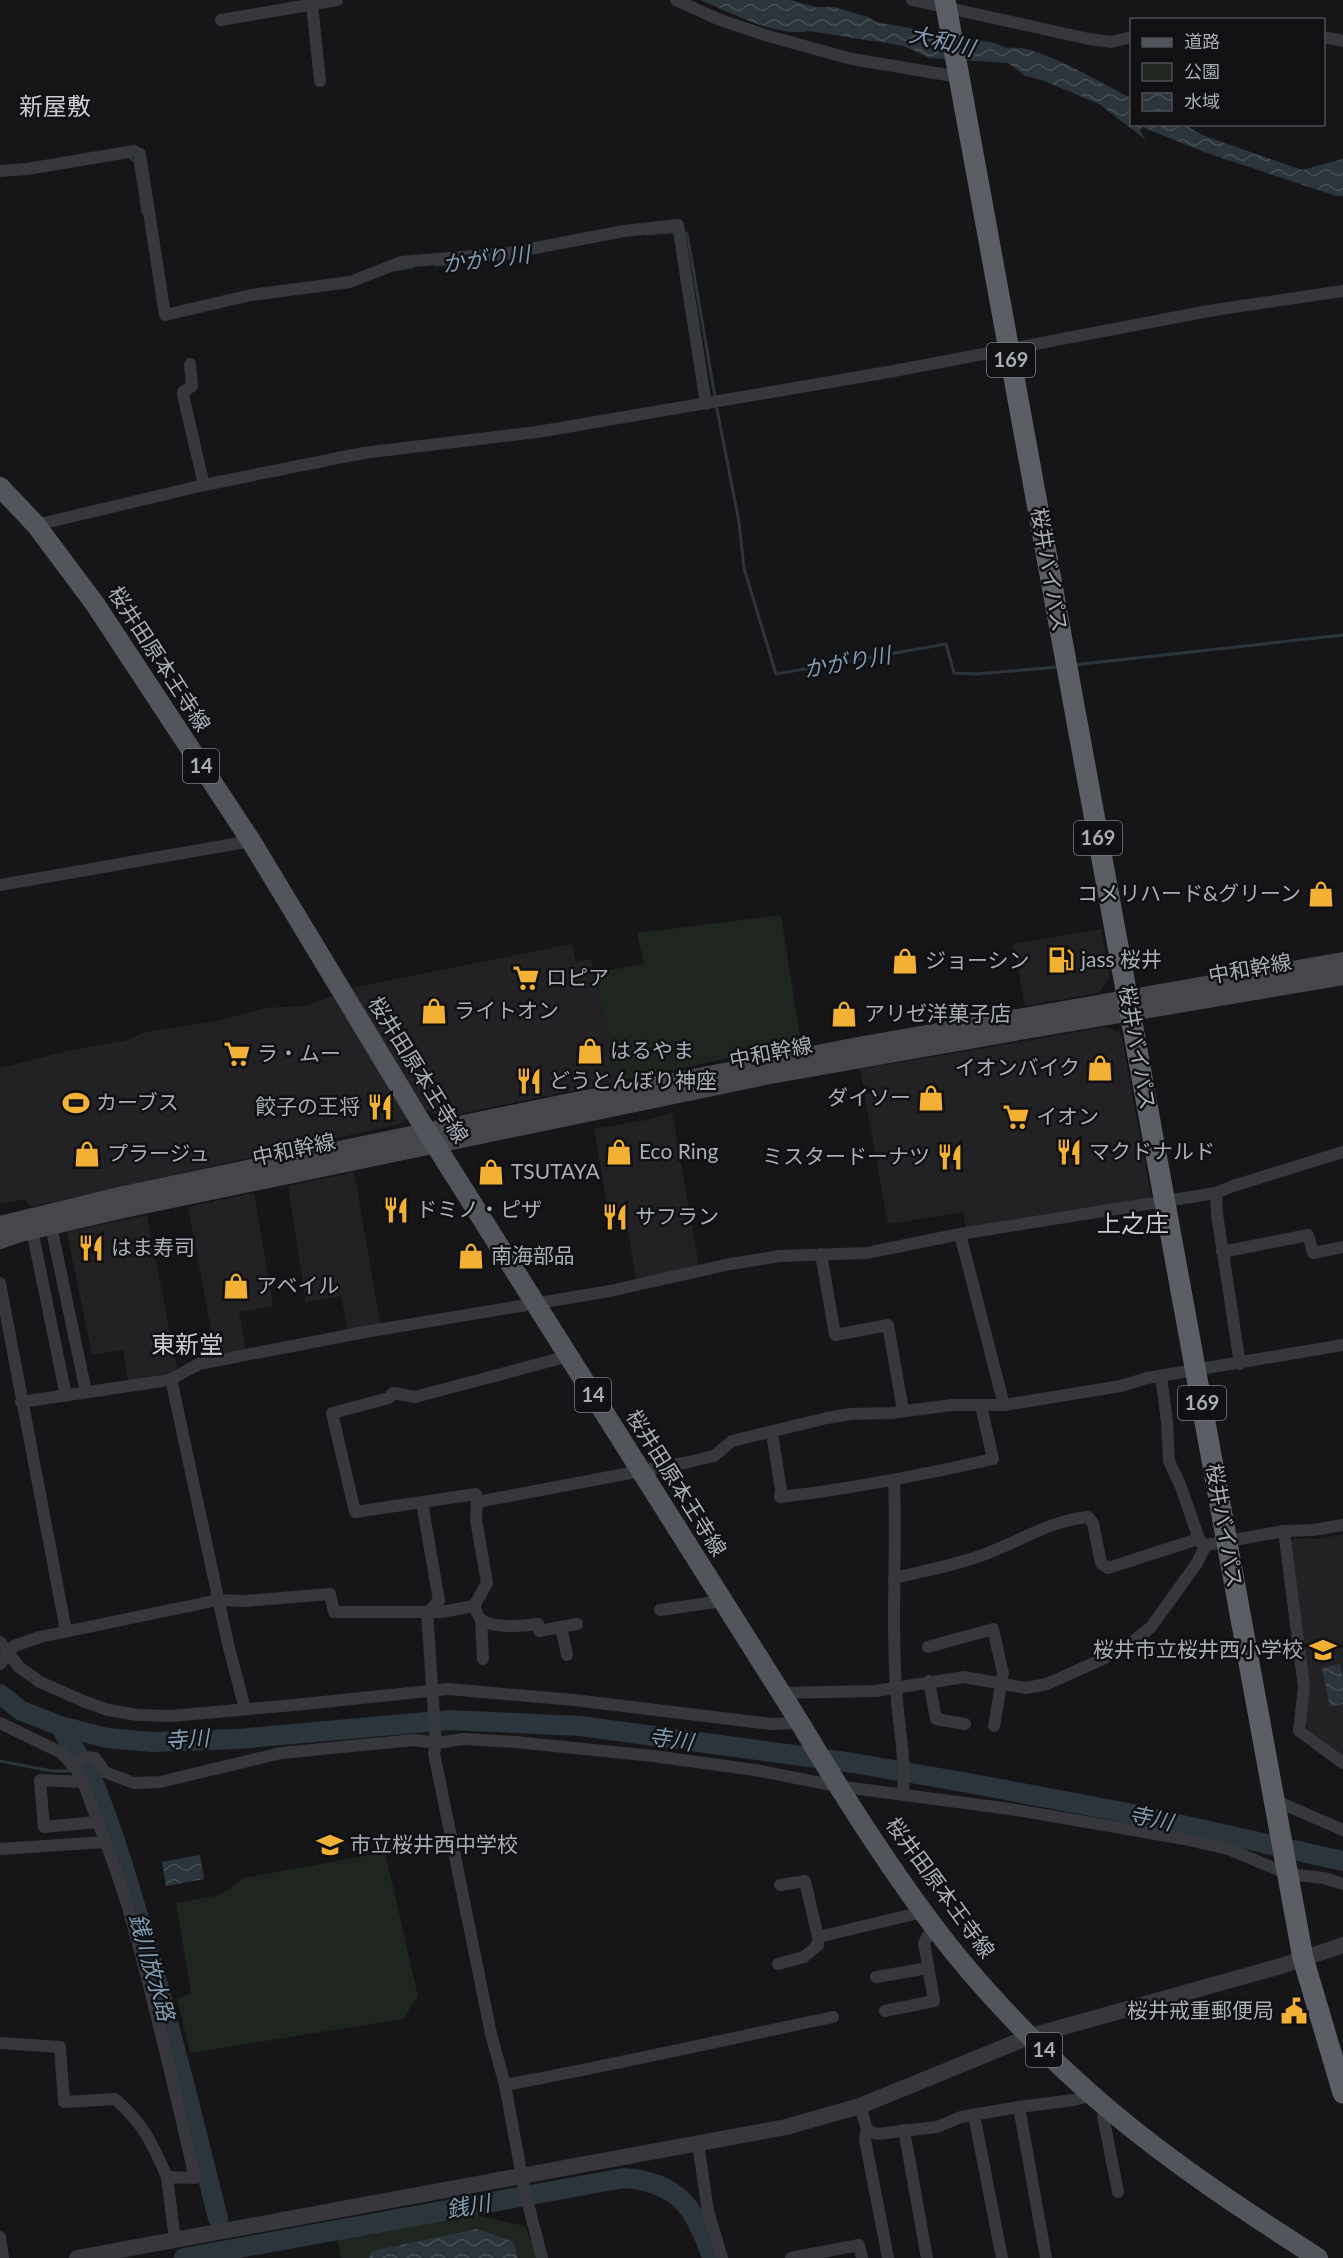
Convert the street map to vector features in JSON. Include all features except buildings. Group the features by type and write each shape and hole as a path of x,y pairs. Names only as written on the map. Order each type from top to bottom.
{"highway":[{"name":"桜井バイパス","path":"946,10 1196,1370 1210,1541 1275,1804 1303,1958 1343,2093"}],"main road":[{"name":"桜井田原本王寺線","path":"0,487 36,525 95,604 251,841 362,1028 779,1693 835,1782 928,1919 1008,2014 1100,2102 1228,2200 1318,2258"},
{"name":"中和幹線","path":"0,1225 134,1193 777,1074 1343,961"},
{"name":"中和幹線","path":"1129,1005 1343,976"},
{"name":"中和幹線","path":"0,1240 33,1230 431,1138"}],"street":[{"path":"221,20 298,3 312,4 337,0"},
{"path":"676,0 720,20 852,59 958,70"},
{"path":"912,0 946,10 1089,39 1111,42 1130,37"},
{"path":"312,4 320,81"},
{"path":"1325,38 1343,42"},
{"path":"0,171 27,169 134,151 140,154 165,315 251,295 350,282 400,262 509,252 624,231 678,225 706,404"},
{"path":"36,525 204,485 363,453 537,432 894,371 1214,310 1343,291"},
{"path":"190,364 192,386 183,392 183,395 204,485"},
{"path":"0,885 251,841"},
{"path":"21,1402 171,1379 199,1364 365,1332 610,1291 780,1256 867,1253 960,1234 1216,1193 1343,1152"},
{"path":"1216,1193 1222,1252 1240,1364"},
{"path":"51,1226 86,1392"},
{"path":"33,1230 66,1396"},
{"path":"960,1234 1004,1405"},
{"path":"1222,1252 1308,1235 1313,1253 1343,1247"},
{"path":"821,1254 835,1335 888,1325 903,1410"},
{"path":"0,1283 66,1631"},
{"path":"477,1502 714,1456 732,1441 827,1418 952,1405 1004,1405 1343,1345"},
{"path":"474,1606 487,1583 476,1520 476,1494 356,1512 332,1413 389,1398 393,1393 415,1397 569,1356"},
{"path":"1161,1376 1169,1461 1210,1541"},
{"path":"171,1379 218,1600 245,1709"},
{"path":"772,1433 781,1490 780,1497 894,1481 993,1459 981,1406"},
{"path":"894,1481 896,1688 902,1745 903,1793"},
{"path":"422,1502 439,1601 427,1613 434,1753 490,2034 505,2085 523,2182 542,2258"},
{"path":"894,1578 980,1556 1053,1525 1078,1518 1088,1517 1093,1523 1101,1563 1108,1568 1210,1541 1343,1526"},
{"path":"1284,1531 1304,1688 1299,1731 1343,1763"},
{"path":"779,1693 876,1691 964,1677 1026,1688 1047,1684 1105,1658 1130,1644 1151,1627 1210,1541"},
{"path":"4,1659 14,1646 21,1643 66,1631 218,1600 244,1601 330,1594 334,1612 427,1613 474,1606"},
{"path":"660,1610 722,1601"},
{"path":"474,1606 481,1619 483,1659"},
{"path":"481,1619 491,1624 521,1627 538,1624 539,1631 577,1624"},
{"path":"561,1627 567,1655"},
{"path":"928,1647 993,1629 1003,1673 994,1726"},
{"path":"0,1642 4,1659 40,1682 108,1710 138,1715 171,1716 431,1695"},
{"path":"929,1681 936,1719 965,1724"},
{"path":"431,1695 435,1689 448,1689 574,1700 802,1727"},
{"path":"0,1723 60,1752 78,1773 98,1822 134,1928 168,2058 195,2178 167,2177"},
{"path":"78,1773 87,1757 95,1758 105,1772 134,1783 160,1782 281,1753 414,1740 464,1739 564,1746 835,1782 1179,1838 1228,1849 1287,1872 1324,1878 1343,1884"},
{"path":"78,1773 40,1780 44,1827 98,1822"},
{"path":"1275,1804 1343,1830"},
{"path":"0,1849 105,1842"},
{"path":"778,1964 804,1957 818,1945 805,1881 780,1885"},
{"path":"818,1937 928,1919 924,1943 933,2001 885,2011"},
{"path":"77,2258 523,2182 786,2127 860,2106 1031,2036 1343,1945"},
{"path":"876,1977 928,1968"},
{"path":"505,2085 616,2065 649,2055 833,2017"},
{"path":"0,2043 60,2047 64,2103 115,2099 133,2115 148,2135 167,2177 175,2240"},
{"path":"867,2130 877,2134 937,2127 961,2117 1019,2107 1074,2100 1100,2102 1118,2192"},
{"path":"860,2106 867,2130 865,2139 888,2258"},
{"path":"1019,2107 1046,2258"},
{"path":"974,2115 1002,2258"},
{"path":"904,2130 927,2258"},
{"path":"698,2144 708,2211 722,2258"},
{"path":"0,2236 3,2258"},
{"path":"791,2258 859,2245 862,2258"}],"shaded area":[{"name":"jass 桜井","path":"1101,929 1110,977 1098,993 1025,1006 1013,944"},
{"path":"572,944 576,962 591,959 616,1082 443,1117 426,1110 346,989"},
{"path":"332,996 409,1115 408,1119 400,1124 30,1207 25,1199 0,1204 0,1068 63,1052 127,1040 146,1032 216,1021 266,1008 305,1006"},
{"name":"イオン","path":"1107,1027 1121,1034 1151,1195 1147,1200 966,1229 963,1212 888,1224 860,1069"},
{"path":"672,1112 699,1267 636,1280 625,1214 609,1216 594,1129 652,1119"},
{"path":"354,1172 381,1328 348,1332 341,1296 306,1302 288,1186"},
{"path":"254,1193 273,1306 239,1312 246,1350 216,1355 188,1207"},
{"path":"147,1215 177,1369 168,1373 128,1380 123,1350 92,1355 67,1232"},
{"name":"桜井市立桜井西小学校","path":"1343,1534 1343,1757 1309,1731 1306,1723 1290,1543 1294,1538 1319,1539"}],"green space":[{"path":"781,915 801,1043 616,1082 594,973 644,964 637,933"},
{"path":"385,1852 418,1996 403,2019 190,2053 177,1998 191,1994 176,1903 220,1895 244,1878"},
{"path":"462,2212 525,2226 537,2258 518,2258 514,2242 372,2251 368,2258 341,2258 337,2238"}],"water":[{"name":"大和川","path":"700,0 791,0 816,7 834,7 868,17 876,22 1030,50 1067,64 1130,97 1130,126 1186,126 1205,136 1302,170 1343,159 1343,196 1336,196 1204,152 1142,127 1140,131 1146,140 1099,104 1042,80 1025,76 1008,63 929,58 904,46 809,31 783,31 754,23"},
{"path":"1340,1664 1343,1679 1343,1704 1330,1707 1322,1668"},
{"path":"200,1855 204,1879 166,1886 162,1862"},
{"path":"477,2229 514,2242 518,2258 368,2258 372,2251"}],"waterway":[{"name":"かがり川","path":"129,157 135,161 143,213"},
{"name":"かがり川","path":"647,234 672,232"},
{"name":"かがり川","path":"687,233 715,397"},
{"name":"かがり川","path":"436,265 504,259"},
{"name":"かがり川","path":"395,270 412,267"},
{"name":"かがり川","path":"716,404 739,522 744,568 776,674 946,644 954,673 976,674 1058,667"},
{"name":"かがり川","path":"1073,665 1343,635"},
{"name":"寺川","path":"0,1694 20,1710 60,1726 107,1738 152,1742 238,1739 449,1720 580,1726 853,1763 963,1782 1133,1814 1343,1861"},
{"name":"銭川放水路","path":"60,1726 90,1774 120,1856 163,2003 218,2218"},
{"path":"0,1761 52,1771 72,1771"},
{"name":"銭川","path":"184,2258 624,2178 659,2185 683,2201 699,2225 712,2258"}],"place":[{"name":"コメリハード&グリーン","path":"1321,894"},
{"name":"jass 桜井","path":"1061,960"},
{"name":"ジョーシン","path":"905,961"},
{"name":"ロピア","path":"526,978"},
{"name":"ライトオン","path":"434,1011"},
{"name":"アリゼ洋菓子店","path":"844,1014"},
{"name":"はるやま","path":"590,1051"},
{"name":"ラ・ムー","path":"237,1054"},
{"name":"イオンバイク","path":"1100,1068"},
{"name":"どうとんぼり神座","path":"529,1081"},
{"name":"ダイソー","path":"931,1098"},
{"name":"カーブス","path":"76,1103"},
{"name":"餃子の王将","path":"380,1107"},
{"name":"イオン","path":"1016,1117"},
{"name":"Eco Ring","path":"619,1152"},
{"name":"マクドナルド","path":"1069,1152"},
{"name":"プラージュ","path":"87,1154"},
{"name":"ミスタードーナツ","path":"950,1157"},
{"name":"TSUTAYA","path":"491,1172"},
{"name":"ドミノ・ピザ","path":"396,1210"},
{"name":"サフラン","path":"615,1217"},
{"name":"はま寿司","path":"91,1248"},
{"name":"南海部品","path":"471,1256"},
{"name":"アベイル","path":"236,1286"},
{"name":"桜井市立桜井西小学校","path":"1323,1650"},
{"name":"市立桜井西中学校","path":"330,1845"},
{"name":"桜井戒重郵便局","path":"1294,2011"}],"district":[{"name":"新屋敷","path":"55,107"},
{"name":"上之庄","path":"1133,1224"},
{"name":"東新堂","path":"187,1345"}]}
